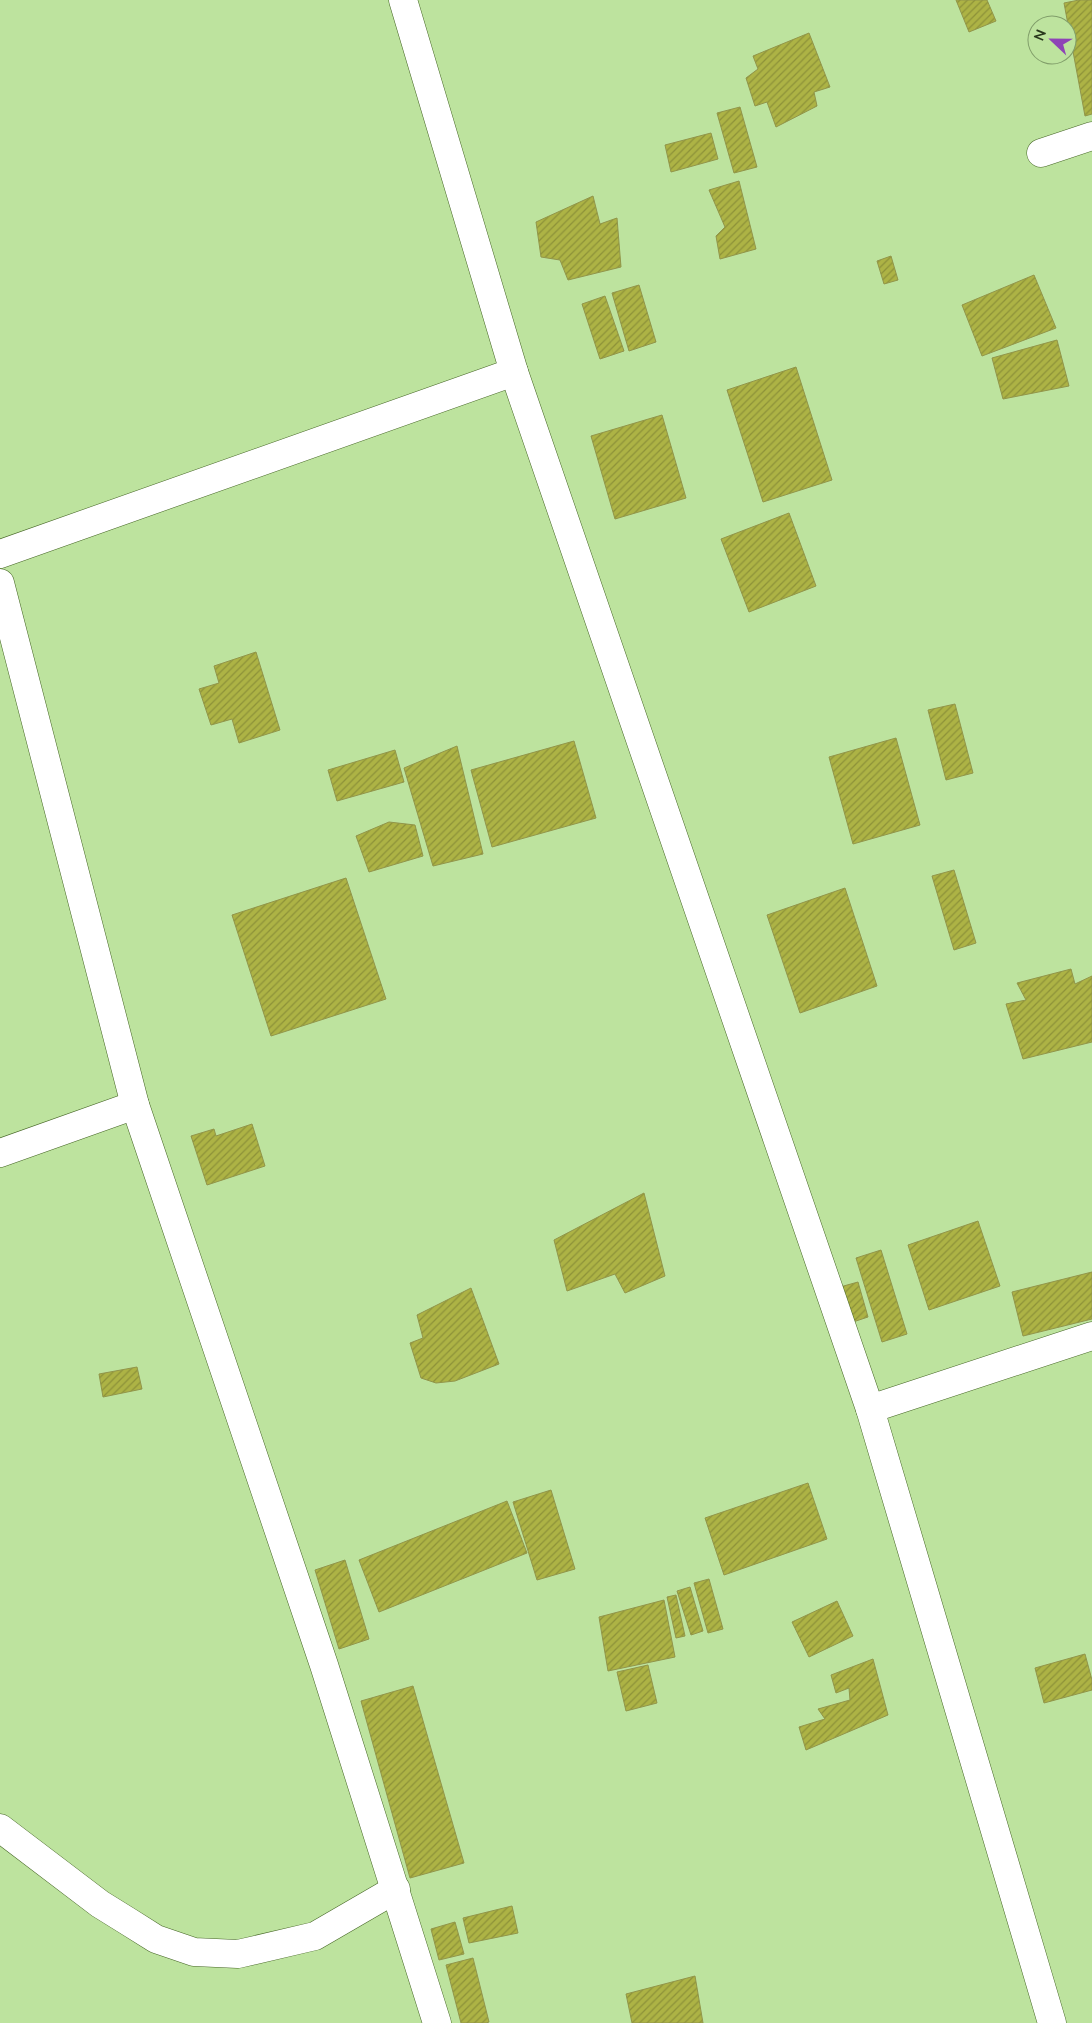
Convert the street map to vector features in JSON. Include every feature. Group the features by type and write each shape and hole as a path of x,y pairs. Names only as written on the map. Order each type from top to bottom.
{"street":[{"path":"403,0 514,372 870,1409 1049,2022"},
{"path":"1041,153 1092,136"},
{"path":"0,554 514,372"},
{"path":"0,583 135,1105 324,1665 437,2023"},
{"path":"0,1152 135,1105"},
{"path":"870,1409 1092,1336"},
{"path":"0,1828 108,1908 156,1939 194,1952 238,1954 315,1936 396,1889"}],"building":[{"path":"956,0 987,0 996,21 969,32"},
{"path":"1092,0 1092,114 1085,116 1076,65 1077,15 1066,15 1064,3"},
{"path":"809,33 830,87 814,92 817,106 776,127 767,102 755,106 746,78 758,69 753,56"},
{"path":"740,107 757,167 734,173 717,113"},
{"path":"711,133 718,159 671,172 665,145"},
{"path":"739,181 756,249 720,259 716,236 725,227 709,190"},
{"path":"593,196 600,224 617,218 621,267 568,280 560,260 541,257 536,222"},
{"path":"891,256 898,280 884,284 877,261"},
{"path":"1034,275 1056,328 982,356 962,305"},
{"path":"639,285 656,342 629,351 612,293"},
{"path":"605,296 624,351 600,359 582,304"},
{"path":"1057,340 1069,386 1003,399 992,358"},
{"path":"796,367 832,480 763,502 727,390"},
{"path":"662,415 686,498 615,519 591,436"},
{"path":"789,513 816,586 749,612 721,539"},
{"path":"256,652 280,730 239,743 232,719 211,725 199,689 219,683 214,666"},
{"path":"955,704 973,773 946,780 928,710"},
{"path":"896,738 920,825 853,844 829,757"},
{"path":"574,741 596,818 492,847 471,770"},
{"path":"457,746 483,854 433,866 404,768"},
{"path":"395,750 404,782 337,801 328,770"},
{"path":"389,822 415,825 423,856 369,872 356,836"},
{"path":"954,870 976,943 954,950 932,876"},
{"path":"346,878 386,999 271,1036 232,915"},
{"path":"845,888 877,986 800,1013 767,915"},
{"path":"1071,969 1075,984 1092,976 1092,1042 1023,1059 1006,1004 1026,1000 1017,983"},
{"path":"252,1124 265,1166 207,1185 191,1136 214,1129 216,1136"},
{"path":"644,1193 665,1276 625,1293 615,1274 567,1291 554,1240"},
{"path":"978,1221 1000,1286 929,1310 908,1245"},
{"path":"881,1250 907,1334 882,1342 856,1258"},
{"path":"1092,1272 1092,1319 1023,1336 1012,1292"},
{"path":"858,1282 868,1317 850,1323 840,1287"},
{"path":"471,1288 499,1364 455,1381 436,1383 421,1378 410,1343 423,1338 417,1315"},
{"path":"137,1367 142,1389 103,1397 99,1374"},
{"path":"808,1483 827,1539 724,1575 705,1518"},
{"path":"551,1490 575,1569 537,1580 513,1502"},
{"path":"507,1501 527,1553 379,1612 359,1560"},
{"path":"345,1560 369,1639 339,1649 315,1570"},
{"path":"709,1579 723,1629 708,1633 694,1583"},
{"path":"690,1587 703,1631 691,1635 677,1591"},
{"path":"676,1595 685,1636 676,1638 667,1597"},
{"path":"664,1600 675,1657 608,1671 599,1617"},
{"path":"837,1601 853,1636 809,1657 792,1622"},
{"path":"1085,1654 1092,1680 1092,1690 1044,1703 1035,1668"},
{"path":"873,1659 888,1715 806,1750 799,1727 825,1719 818,1709 850,1700 849,1688 836,1693 831,1675"},
{"path":"648,1665 657,1703 626,1711 617,1672"},
{"path":"413,1686 464,1863 410,1878 361,1701"},
{"path":"512,1906 518,1933 469,1943 463,1918"},
{"path":"455,1922 464,1954 439,1960 431,1929"},
{"path":"473,1958 489,2022 486,2023 461,2023 446,1965"},
{"path":"695,1976 703,2023 632,2023 626,1994"}]}
